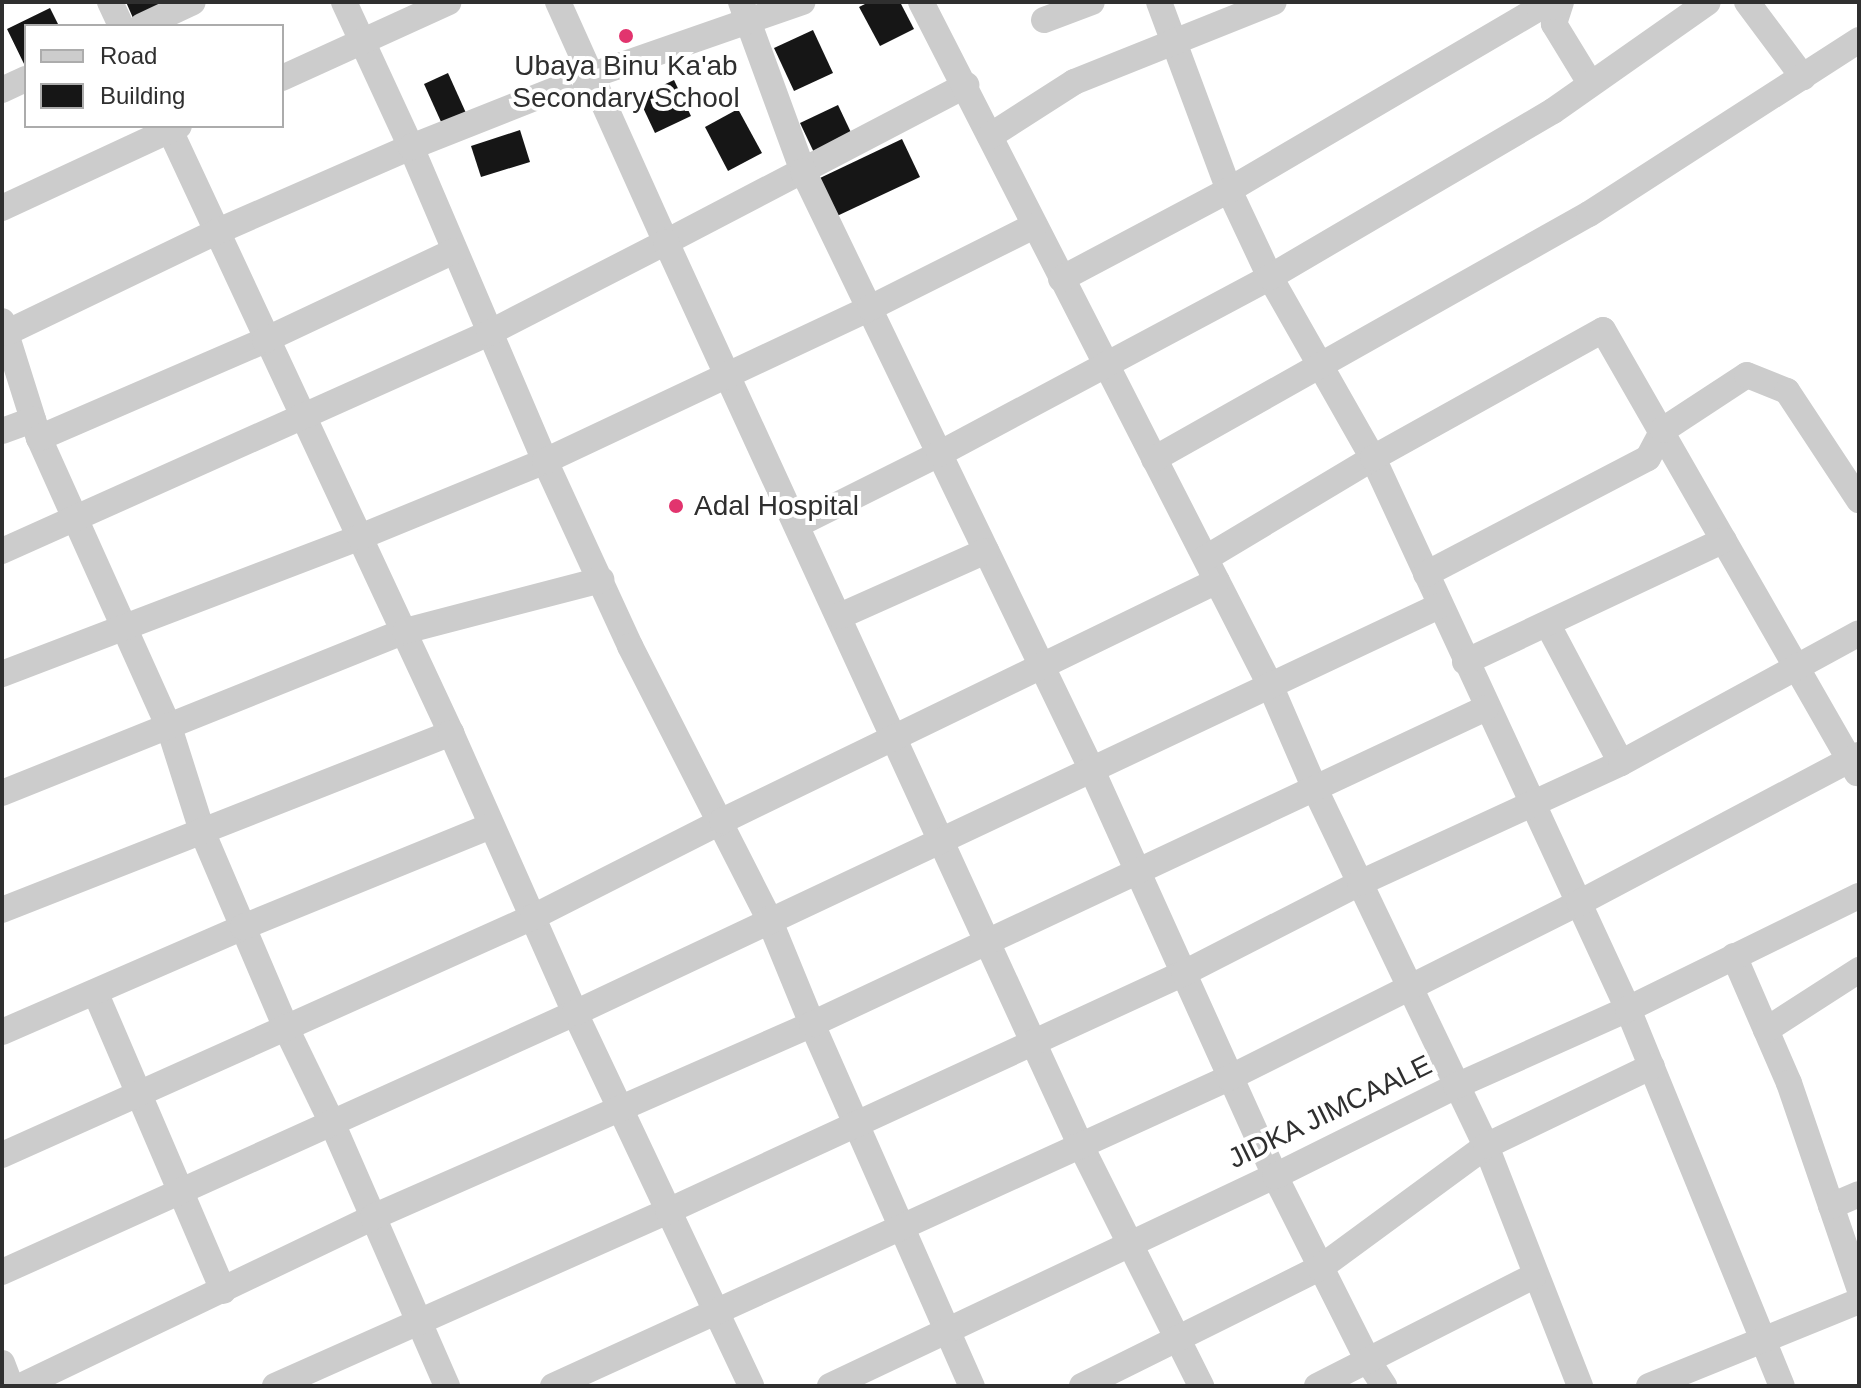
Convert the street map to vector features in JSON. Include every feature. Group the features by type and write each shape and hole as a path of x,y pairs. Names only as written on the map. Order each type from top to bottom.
{"street":[{"path":"110,2 120,24"},
{"path":"146,24 193,2"},
{"path":"344,2 411,147 545,461 630,646 722,821 769,919 812,1024 972,1386"},
{"path":"284,77 449,2"},
{"path":"558,2 1033,1043 1201,1386"},
{"path":"447,1386 333,1125 285,1026 202,831 169,727 79,518 36,429 4,327 411,147 745,12 803,2"},
{"path":"921,2 966,85 1104,366 1270,685 1315,789 1486,1146 1534,1276 1580,1386"},
{"path":"1044,20 1092,2"},
{"path":"1159,2 1229,190 1270,277 1373,458 1486,708 1628,1009 1782,1386"},
{"path":"990,136 1074,82 1274,2"},
{"path":"797,525 939,454 1270,277 1553,111 1708,2"},
{"path":"1747,2 1803,77"},
{"path":"1061,279 1229,190 1539,8 1559,4 1554,24 1590,83"},
{"path":"745,12 803,171 1091,768 1275,1176 1368,1361 1384,1386"},
{"path":"1154,459 1589,214 1859,40"},
{"path":"2,90 24,80"},
{"path":"2,551 489,333 966,85"},
{"path":"2,208 170,128"},
{"path":"172,128 265,340 405,631 575,1013 623,1108 751,1386"},
{"path":"2,674 360,537 545,461 870,308 1034,226"},
{"path":"2,431 36,429 265,340 454,251"},
{"path":"2,1155 533,917 722,821 1042,668 1211,570 1373,458 1603,330 1663,430 1795,667 1856,764 1229,1078 553,1386"},
{"path":"1426,574 1648,458 1663,430 1747,375 1787,391 1859,500"},
{"path":"1465,662 1724,540"},
{"path":"840,616 986,551"},
{"path":"2,793 405,631 601,580"},
{"path":"2,1272 575,1013 1439,606"},
{"path":"1548,625 1621,763"},
{"path":"283,1384 1184,973 1360,883 1621,763 1859,633"},
{"path":"21,1386 373,1217 812,1024 1486,708"},
{"path":"2,910 451,733"},
{"path":"2,1032 96,994 243,927 490,826"},
{"name":"JIDKA JIMCAALE","path":"830,1386 1275,1176 1456,1086 1628,1009 1859,896"},
{"path":"1734,956 1766,1030 1859,1287"},
{"path":"1766,1030 1859,970"},
{"path":"96,994 223,1291"},
{"path":"1085,1385 1320,1268 1486,1146 1652,1066"},
{"path":"1831,1206 1859,1194"},
{"path":"1317,1386 1534,1276"},
{"path":"1649,1386 1709,1374 1764,1338 1859,1301"},
{"path":"2,1363 11,1386"}],"building":[{"path":"126,2 167,2 133,18"},
{"path":"869,2 900,2 914,29 880,46 859,7"},
{"path":"50,8 58,24 24,24 24,64 7,29"},
{"path":"813,30 833,73 794,91 774,48"},
{"path":"448,73 466,113 442,124 424,84"},
{"path":"674,80 691,116 655,133 638,97"},
{"path":"838,105 856,143 818,161 800,123"},
{"path":"738,109 762,153 728,171 705,127"},
{"path":"520,130 530,162 481,177 471,146"},
{"path":"902,139 920,177 837,216 820,178"}],"place":[{"name":"Ubaya Binu Ka'ab Secondary School","path":"626,36"},
{"name":"Adal Hospital","path":"676,506"}]}
